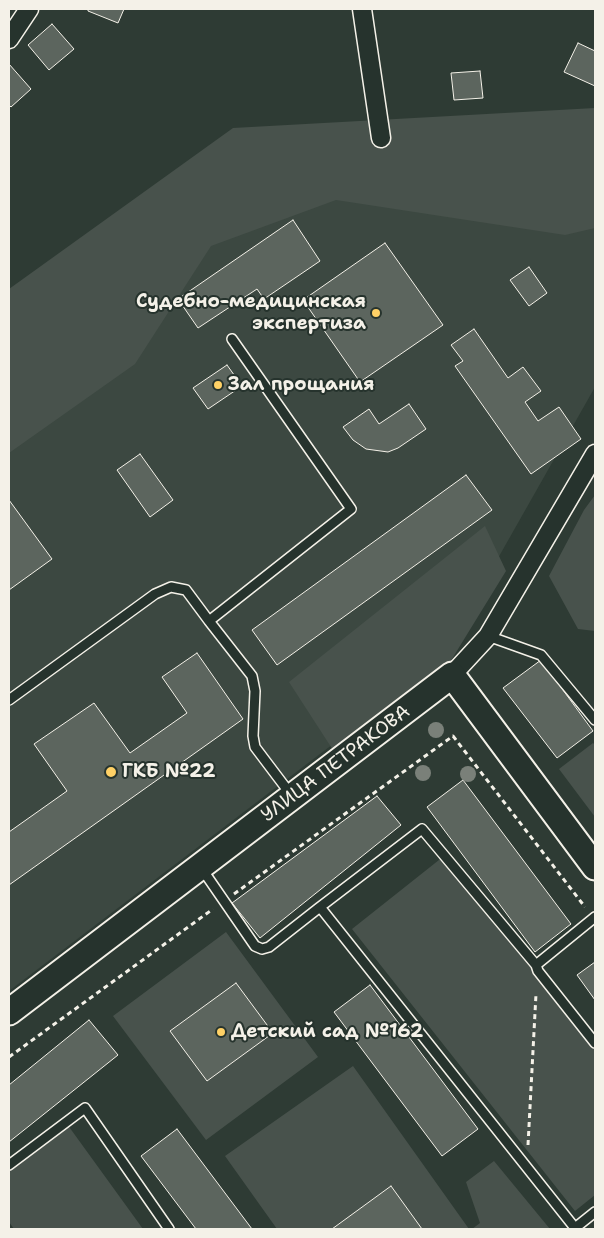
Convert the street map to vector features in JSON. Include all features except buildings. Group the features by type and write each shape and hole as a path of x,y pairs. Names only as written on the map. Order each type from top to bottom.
{"street":[{"path":"9,39 29,9"},
{"path":"362,9 381,138"},
{"name":"УЛИЦА ПЕТРАКОВА","path":"9,1012 452,675 488,636 595,454"},
{"path":"452,675 595,867"}],"lane":[{"path":"209,621 351,509 232,339"},
{"path":"9,700 155,594 171,587 186,590 252,676 255,691 253,736 255,747 292,796"},
{"path":"488,636 541,655 595,720"},
{"path":"200,866 255,946 262,949 269,947 422,829 537,968 595,1042"},
{"path":"320,907 575,1228 595,1212"},
{"path":"537,968 594,917"},
{"path":"9,1164 85,1108 169,1229"}],"path":[{"path":"9,1057 453,736 594,917"},
{"path":"527,1169 537,968"}],"shaded area":[{"path":"595,108 595,228 565,235 336,200 211,246 135,364 9,453 9,289 233,128"},
{"path":"595,143 595,387 438,664 9,991 9,350 222,173"},
{"path":"595,495 595,631 578,629 549,576 584,510"},
{"path":"485,526 506,571 447,667 333,750 289,682"},
{"path":"593,743 595,745 595,817 559,769"},
{"path":"444,856 595,1048 595,1195 575,1211 352,929"},
{"path":"226,932 318,1057 206,1140 113,1016"},
{"path":"353,1066 469,1229 277,1229 225,1156"},
{"path":"67,1124 143,1229 14,1229 9,1222 9,1166"},
{"path":"494,1161 550,1229 472,1229 480,1223 466,1182"}],"place":[{"name":"Судебно-медицинская экспертиза","path":"376,313"},
{"name":"Зал прощания","path":"218,385"},
{"name":"ГКБ №22","path":"111,772"},
{"name":"Детский сад №162","path":"221,1032"}]}
